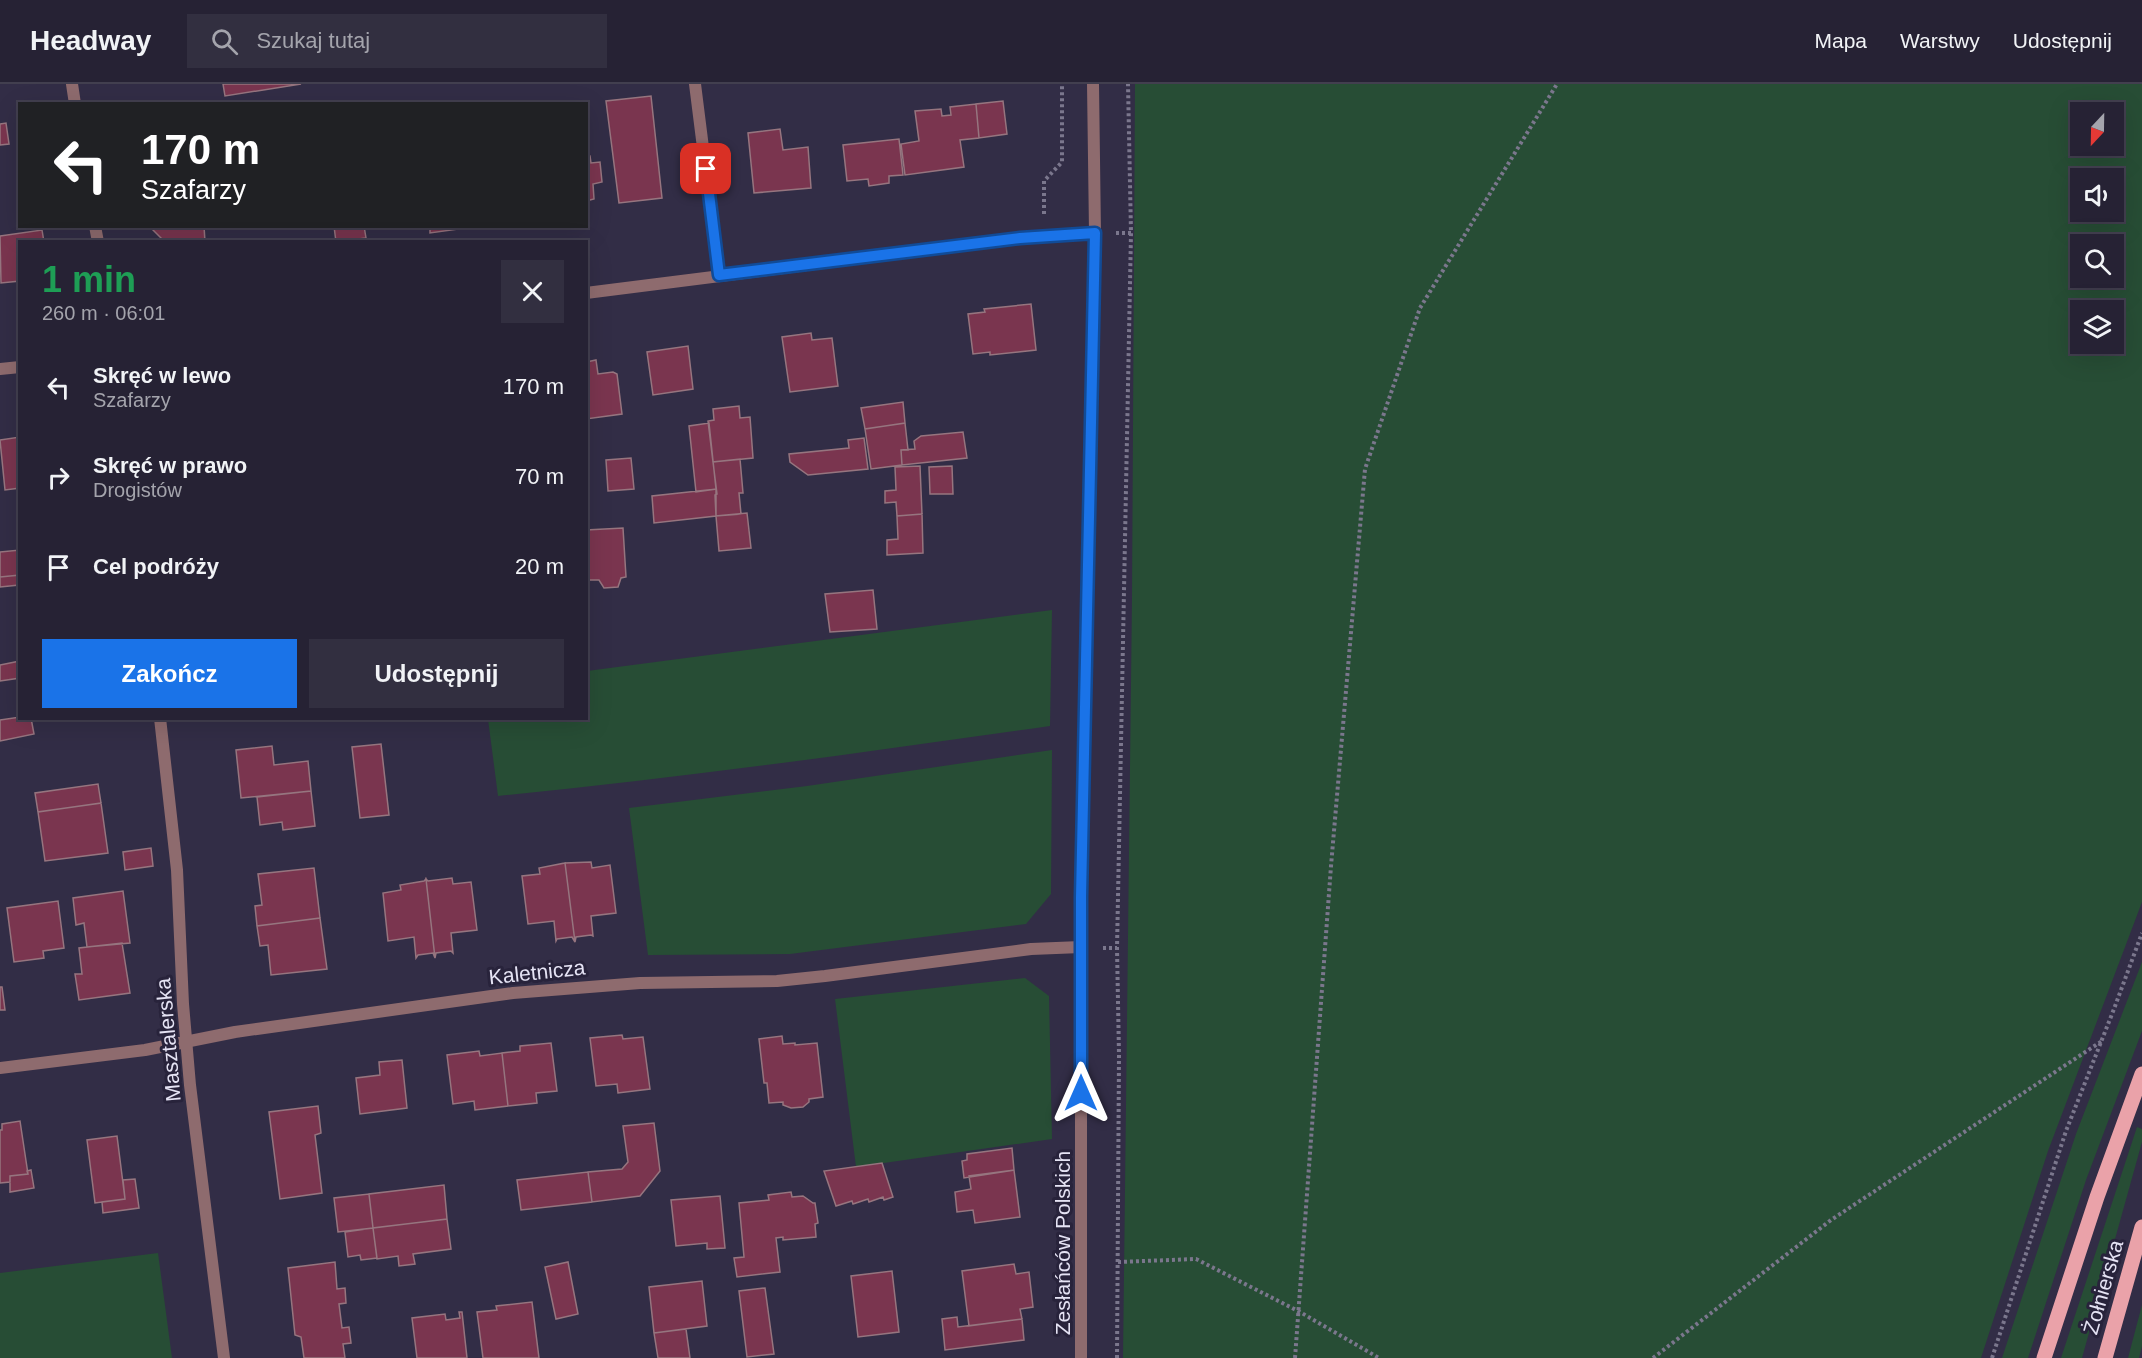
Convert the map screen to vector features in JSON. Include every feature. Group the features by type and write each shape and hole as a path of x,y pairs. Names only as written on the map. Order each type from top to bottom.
{"main road":[{"path":"2044,1358 2097,1197 2142,1074"},
{"name":"Żołnierska","path":"2105,1358 2142,1227"}],"street":[{"path":"72,84 75,102"},
{"path":"695,84 719,275"},
{"name":"Zesłańców Polskich","path":"1081,1358 1081,947 1095,233 1093,84"},
{"path":"588,293 1044,236 1095,233"},
{"path":"0,369 18,367"},
{"name":"Masztalerska","path":"160,720 177,870 186,1041 224,1358"},
{"name":"Kaletnicza","path":"0,1068 145,1050 236,1032 513,993 640,983 777,981 1031,949 1081,947"}],"path":[{"path":"1044,236 1044,181 1062,162 1062,84"},
{"path":"1117,1358 1117,948 1131,233 1128,84"},
{"path":"1295,1358 1331,866 1365,469 1420,308 1557,84"},
{"path":"1992,1358 2052,1172 2142,933"},
{"path":"1653,1358 1831,1220 2102,1041"},
{"path":"1118,1262 1196,1259 1300,1312 1379,1358"}],"green space":[{"path":"1135,84 2142,84 2142,902 2048,1151 1981,1358 1123,1358 1132,598"},
{"path":"1052,610 1050,726 705,773 498,796 488,720 588,720 588,671"},
{"path":"1052,750 1051,894 1026,924 790,954 648,955 629,808 807,786"},
{"path":"2142,962 2142,1031 2086,1180 2028,1358 2002,1358 2076,1134"},
{"path":"1025,978 1049,996 1052,1139 856,1167 835,999"},
{"path":"2137,1127 2142,1129 2142,1142 2082,1358 2061,1358"},
{"path":"158,1253 172,1358 0,1358 0,1273"},
{"path":"2142,1305 2142,1346 2139,1358 2128,1358"}],"building":[{"path":"223,84 301,84 225,96"},
{"path":"651,96 662,198 619,203 606,101"},
{"path":"1003,101 1007,134 979,138 976,104"},
{"path":"976,104 979,138 960,140 964,167 905,175 901,144 919,141 915,111 941,109 942,116 951,115 950,107"},
{"path":"6,123 9,144 0,145 0,124"},
{"path":"780,129 783,150 808,147 811,188 754,193 748,133"},
{"path":"899,139 903,175 889,176 889,183 869,186 868,179 847,181 843,145"},
{"path":"588,156 590,156 591,163 600,162 602,182 593,184 594,199 588,200"},
{"path":"151,228 204,228 205,240 163,240"},
{"path":"334,228 364,228 366,238 336,240"},
{"path":"430,228 466,228 430,233"},
{"path":"42,230 44,240 18,240 18,281 1,283 0,236"},
{"path":"1031,304 1036,350 990,355 990,352 973,354 968,314 985,312 984,309"},
{"path":"811,333 812,340 832,338 838,386 790,392 782,337"},
{"path":"688,346 693,389 653,395 647,352"},
{"path":"596,360 598,374 613,372 617,374 622,414 588,419 588,362"},
{"path":"903,402 905,423 865,429 861,408"},
{"path":"739,406 740,418 750,417 753,458 713,462 708,421 714,420 713,409"},
{"path":"709,423 716,489 696,492 689,426"},
{"path":"905,423 908,450 901,450 902,465 871,469 865,429"},
{"path":"963,432 967,458 902,465 901,450 915,449 914,441 921,436"},
{"path":"18,437 18,488 5,490 0,440"},
{"path":"864,438 868,469 808,475 790,462 789,454 849,448 848,440"},
{"path":"631,458 634,489 608,491 606,460"},
{"path":"740,459 743,493 739,493 741,514 716,516 715,495 717,494 713,462"},
{"path":"920,466 922,514 897,516 896,502 885,503 885,491 896,490 895,467"},
{"path":"952,466 953,494 930,494 929,467"},
{"path":"716,489 716,516 654,523 652,496"},
{"path":"747,513 751,548 719,551 716,516"},
{"path":"922,514 923,553 887,555 887,540 898,539 897,516"},
{"path":"623,528 626,577 621,578 618,587 604,588 599,580 588,580 588,530"},
{"path":"18,550 18,575 0,577 0,552"},
{"path":"18,575 18,585 0,587 0,577"},
{"path":"873,590 877,629 830,632 825,594"},
{"path":"18,661 18,678 0,681 0,665"},
{"path":"18,717 18,720 31,720 34,734 0,741 0,720"},
{"path":"381,744 389,815 360,818 352,747"},
{"path":"272,746 274,765 308,761 311,791 241,798 236,750"},
{"path":"98,784 101,803 38,812 35,793"},
{"path":"311,791 315,826 283,830 282,822 260,825 257,797"},
{"path":"101,803 108,853 45,861 38,812"},
{"path":"151,848 153,866 125,870 123,852"},
{"path":"591,862 592,868 610,865 616,913 591,916 593,936 576,937 575,942 565,863"},
{"path":"565,863 575,942 572,937 556,941 554,921 528,924 522,876 540,874 539,868"},
{"path":"314,868 320,918 257,926 255,906 262,905 258,874"},
{"path":"452,878 453,884 471,882 477,930 451,933 453,953 451,951 436,953 435,958 426,879 428,881"},
{"path":"426,879 435,958 433,953 418,955 416,958 414,937 388,941 383,893 401,890 400,885"},
{"path":"123,891 130,943 87,947 84,923 76,925 73,898"},
{"path":"58,901 64,948 43,951 44,958 14,962 7,908"},
{"path":"320,918 327,969 271,975 268,945 260,946 257,926"},
{"path":"122,943 130,993 79,1000 75,974 82,974 79,948"},
{"path":"0,987 2,987 5,1010 0,1010"},
{"path":"622,1035 623,1039 643,1037 650,1089 618,1093 617,1084 596,1086 590,1038"},
{"path":"782,1036 783,1044 817,1043 823,1097 809,1099 803,1107 791,1108 783,1105 783,1102 769,1103 767,1083 764,1083 759,1039"},
{"path":"551,1043 557,1091 536,1093 537,1103 508,1106 502,1053 520,1051 520,1046"},
{"path":"479,1051 480,1056 502,1053 508,1106 475,1110 474,1101 453,1104 447,1055"},
{"path":"402,1060 407,1108 360,1114 356,1078 380,1075 379,1062"},
{"path":"318,1106 321,1133 315,1135 322,1193 280,1199 269,1112"},
{"path":"20,1121 28,1174 10,1176 10,1182 0,1183 0,1130 2,1130 2,1124"},
{"path":"654,1123 660,1171 640,1196 592,1202 588,1172 622,1169 628,1162 623,1126"},
{"path":"117,1136 125,1199 95,1203 87,1140"},
{"path":"1012,1148 1014,1170 964,1178 962,1161 967,1160 967,1154"},
{"path":"882,1163 893,1197 884,1200 883,1197 869,1202 868,1199 853,1204 852,1201 836,1206 824,1171"},
{"path":"31,1170 34,1188 10,1192 10,1176 28,1174 27,1171"},
{"path":"1014,1170 1020,1217 975,1223 973,1210 957,1212 955,1192 971,1189 969,1176"},
{"path":"588,1172 592,1202 521,1210 517,1180"},
{"path":"135,1179 139,1208 103,1213 102,1202 125,1199 123,1180"},
{"path":"444,1185 447,1219 373,1228 369,1194"},
{"path":"791,1192 792,1197 803,1196 815,1203 818,1223 815,1224 816,1237 783,1240 783,1237 776,1238 780,1272 737,1277 734,1258 744,1257 739,1203 769,1200 768,1195"},
{"path":"369,1194 373,1228 338,1232 334,1198"},
{"path":"720,1196 725,1248 707,1249 707,1243 676,1246 671,1200"},
{"path":"447,1219 451,1249 413,1254 415,1264 399,1266 398,1256 377,1259 373,1228"},
{"path":"373,1228 377,1258 361,1260 360,1255 348,1257 345,1232"},
{"path":"335,1262 337,1289 345,1288 346,1303 339,1304 342,1328 349,1327 351,1343 343,1344 345,1358 304,1358 301,1337 295,1335 288,1268"},
{"path":"568,1262 578,1314 556,1319 545,1267"},
{"path":"1014,1264 1016,1274 1029,1272 1033,1307 1020,1309 1022,1319 969,1326 962,1271"},
{"path":"892,1271 899,1332 858,1337 851,1276"},
{"path":"702,1281 707,1326 654,1333 649,1287"},
{"path":"765,1288 774,1354 747,1357 739,1291"},
{"path":"532,1302 539,1358 483,1358 477,1312 497,1310 496,1306"},
{"path":"459,1312 462,1312 467,1358 417,1358 412,1318 445,1314 446,1320 460,1318"},
{"path":"957,1317 958,1327 1022,1319 1024,1340 945,1350 942,1319"},
{"path":"686,1329 690,1358 658,1358 654,1333"}],"route":[{"path":"706,169 719,275 1020,238 1095,233 1081,897 1081,1093"}]}
